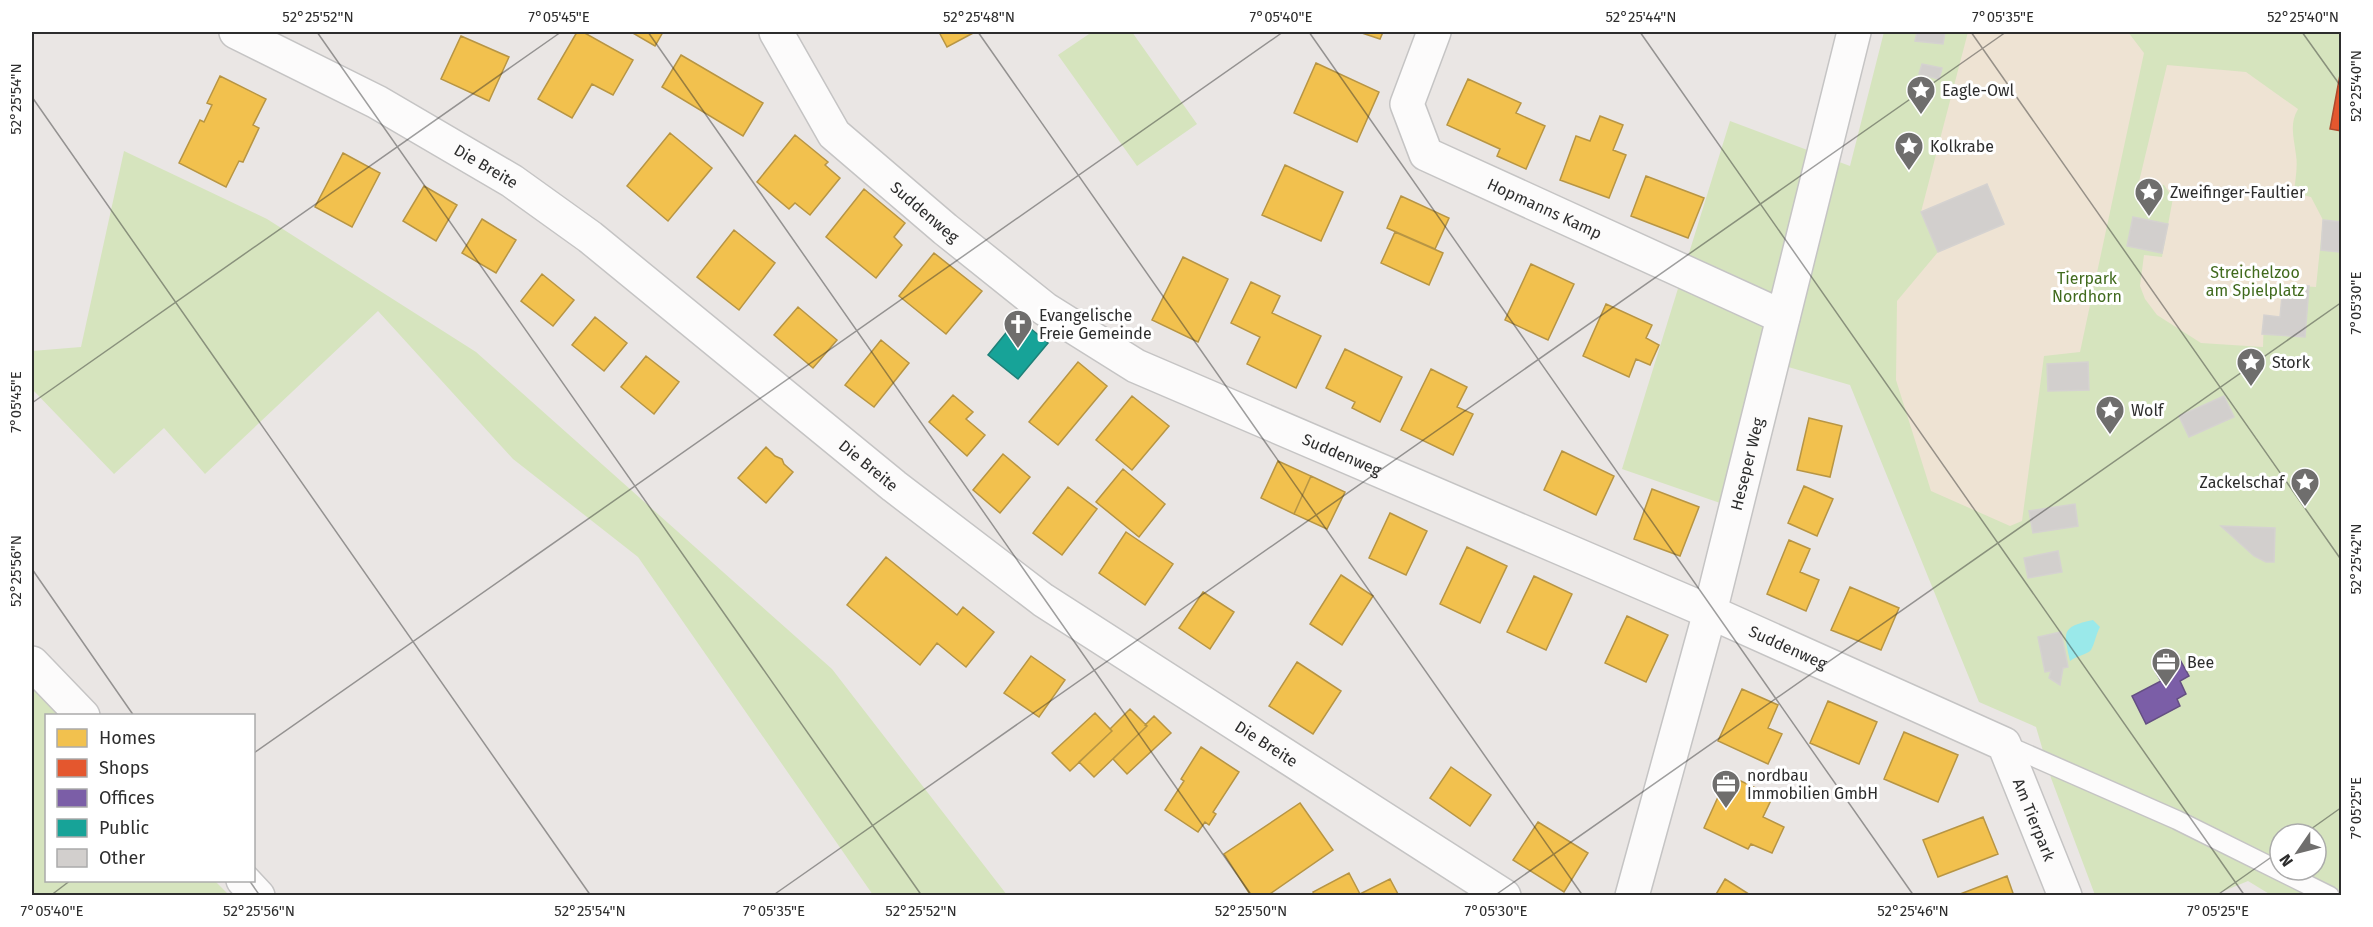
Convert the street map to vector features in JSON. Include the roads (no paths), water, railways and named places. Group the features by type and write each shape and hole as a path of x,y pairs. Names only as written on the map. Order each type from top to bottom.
{"street":[{"name":"Die Breite","path":"236,32 376,102 512,181 590,237 876,471 1043,600 1504,896"},
{"name":"Suddenweg","path":"776,32 834,134 945,230 1046,309 1136,366 1710,612 2004,744"},
{"name":"Hopmanns Kamp","path":"1434,32 1407,104 1426,154 1783,317"},
{"name":"Heseper Weg","path":"1632,896 1710,612 1854,32"},
{"path":"32,663 81,714"},
{"name":"Am Tierpark","path":"2004,744 2065,896"},
{"path":"245,882 258,896"}],"lane":[{"path":"2004,744 2177,820 2330,896"}],"water":[{"path":"2093,620 2100,627 2091,650 2070,661 2066,643 2067,632 2075,625"}],"place":[{"name":"Eagle-Owl","path":"1921,116"},
{"name":"Kolkrabe","path":"1909,172"},
{"name":"Zweifinger-Faultier","path":"2149,218"},
{"name":"Evangelische Freie Gemeinde","path":"1018,350"},
{"name":"Stork","path":"2251,388"},
{"name":"Wolf","path":"2110,436"},
{"name":"Zackelschaf","path":"2305,508"},
{"name":"Bee","path":"2166,688"},
{"name":"nordbau Immobilien GmbH","path":"1726,810"}],"park label":[{"name":"Streichelzoo am Spielplatz","path":"2255,281"},
{"name":"Tierpark Nordhorn","path":"2087,287"}]}
